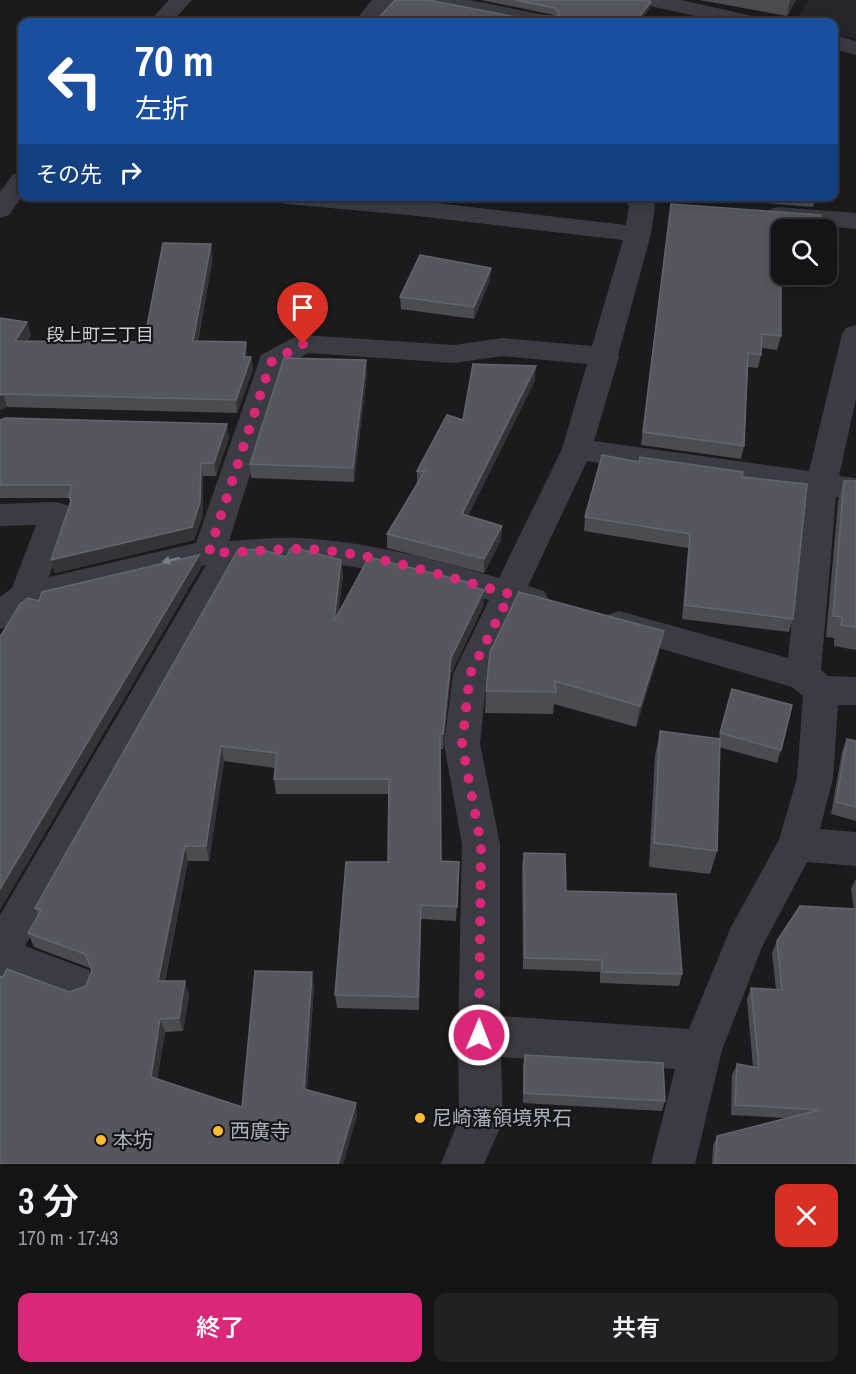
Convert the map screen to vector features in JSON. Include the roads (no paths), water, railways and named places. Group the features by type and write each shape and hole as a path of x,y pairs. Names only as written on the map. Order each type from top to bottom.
{"street":[{"path":"164,18 181,0"},
{"path":"368,18 381,0"},
{"path":"438,0 526,18"},
{"path":"652,18 657,0 732,18"},
{"path":"838,43 856,48"},
{"path":"0,210 18,185"},
{"path":"341,201 638,234"},
{"path":"461,1163 482,1121 479,1035 481,844 462,744 470,674 578,450 647,203"},
{"path":"749,213 856,221"},
{"path":"673,1164 702,1050 745,939 797,844 815,778 827,686 839,486 856,334"},
{"path":"75,984 0,954 219,552 238,425 271,362 303,344 454,354 503,346 605,357"},
{"path":"578,450 839,486"},
{"path":"0,515 56,513 26,595"},
{"path":"0,616 26,595 219,552 305,549 374,559 510,594 827,686"},
{"path":"797,844 856,849"},
{"path":"479,1035 702,1050"}],"place":[{"name":"尼崎藩領境界石","path":"420,1118"},
{"name":"西廣寺","path":"218,1131"},
{"name":"本坊","path":"101,1140"}],"district":[{"name":"段上町三丁目","path":"100,335"}]}
